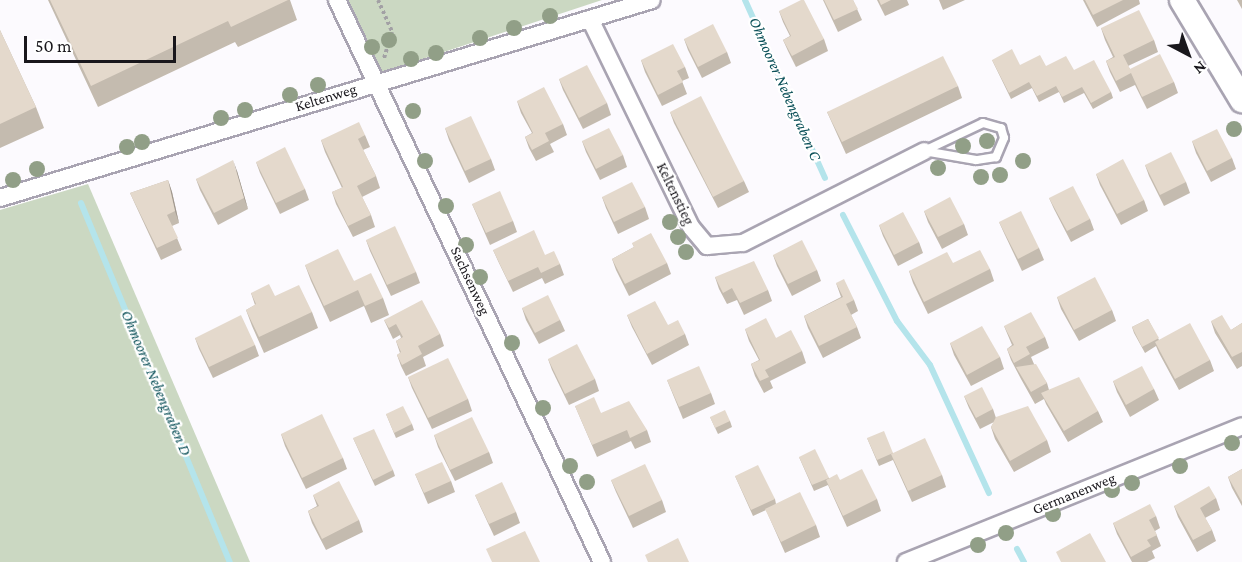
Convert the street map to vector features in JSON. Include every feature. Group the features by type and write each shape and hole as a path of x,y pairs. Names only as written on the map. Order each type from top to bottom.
{"street":[{"name":"Sachsenweg","path":"338,0 602,562"},
{"name":"Keltenweg","path":"0,198 652,0"},
{"path":"1182,0 1242,100"},
{"name":"Keltenstieg","path":"590,19 691,227 707,246 743,243 924,152"},
{"name":"Germanenweg","path":"906,562 1242,426"}],"lane":[{"path":"983,123 1000,128 1004,138 996,157 986,160 924,152 983,123"}],"path":[{"path":"377,83 392,32 378,0"}],"green space":[{"path":"346,0 602,0 380,73"},
{"path":"88,184 250,562 0,562 0,210"}],"building":[{"path":"50,0 288,0 231,27 228,21 91,86"},
{"path":"804,0 824,39 792,56 783,40 791,36 779,11"},
{"path":"824,0 853,0 858,9 834,20"},
{"path":"879,0 891,0 881,5"},
{"path":"1085,0 1123,0 1093,15"},
{"path":"1139,10 1154,40 1123,55 1130,69 1160,54 1174,82 1142,97 1131,73 1116,81 1106,61 1115,57 1101,28"},
{"path":"713,24 727,52 698,67 684,39"},
{"path":"0,30 36,107 0,124"},
{"path":"673,44 685,67 677,71 683,82 658,95 641,60"},
{"path":"1012,49 1020,65 1040,55 1046,66 1066,56 1074,70 1094,60 1111,92 1091,103 1082,87 1062,97 1056,86 1037,96 1029,82 1009,93 992,60"},
{"path":"943,56 958,86 842,142 827,112"},
{"path":"587,65 607,103 579,118 559,79"},
{"path":"544,87 563,124 545,133 549,141 532,150 525,137 533,133 517,101"},
{"path":"701,96 744,181 713,197 670,112"},
{"path":"471,116 491,159 465,171 445,128"},
{"path":"359,122 365,135 358,139 376,176 357,186 371,215 348,226 332,192 343,187 321,140"},
{"path":"609,128 623,155 596,169 582,141"},
{"path":"1217,129 1232,158 1207,171 1192,141"},
{"path":"285,147 305,189 276,203 256,162"},
{"path":"1171,152 1186,182 1160,195 1145,165"},
{"path":"1123,159 1144,200 1117,214 1096,174"},
{"path":"233,160 244,198 214,213 196,179"},
{"path":"168,180 175,211 167,215 178,238 157,248 130,193"},
{"path":"632,182 645,207 614,222 602,197"},
{"path":"1073,186 1090,219 1067,231 1049,198"},
{"path":"500,191 513,221 486,233 472,204"},
{"path":"950,197 964,224 938,237 924,211"},
{"path":"1021,211 1039,248 1018,259 999,222"},
{"path":"903,212 919,242 894,255 879,225"},
{"path":"395,226 416,272 387,285 366,240"},
{"path":"534,230 545,255 554,251 560,264 541,273 538,267 508,281 493,250"},
{"path":"651,233 667,263 625,284 612,259 634,247 632,243"},
{"path":"802,240 817,270 788,284 773,255"},
{"path":"338,249 354,281 371,273 383,298 365,306 358,290 324,306 305,265"},
{"path":"980,250 990,269 924,302 909,271 947,252 953,263"},
{"path":"754,261 768,290 740,303 732,288 723,293 715,277"},
{"path":"1095,277 1112,310 1074,330 1057,297"},
{"path":"844,279 854,300 846,304 857,327 819,346 804,316 843,297 836,283"},
{"path":"269,284 275,296 299,285 312,312 259,337 246,310 256,304 251,293"},
{"path":"548,295 560,320 535,333 522,308"},
{"path":"422,300 440,334 418,346 422,354 402,365 397,355 401,352 396,341 403,337 396,324 389,328 384,320"},
{"path":"655,301 668,325 678,320 685,334 647,354 627,315"},
{"path":"1031,312 1045,337 1026,347 1030,354 1014,363 1007,349 1014,345 1004,326"},
{"path":"241,315 255,345 209,367 195,338"},
{"path":"1222,315 1231,330 1242,323 1242,352 1232,357 1211,321"},
{"path":"766,318 776,338 791,330 802,351 765,370 769,377 760,381 751,364 760,360 745,329"},
{"path":"1148,319 1159,338 1142,347 1132,327"},
{"path":"1190,323 1210,360 1175,379 1155,342"},
{"path":"982,326 1000,357 967,375 950,343"},
{"path":"577,344 595,379 565,394 548,359"},
{"path":"448,358 468,399 428,418 408,377"},
{"path":"1036,364 1047,383 1031,392 1016,367"},
{"path":"699,366 711,393 679,407 667,380"},
{"path":"1142,366 1154,389 1126,405 1113,381"},
{"path":"1079,377 1098,411 1064,431 1041,393"},
{"path":"982,387 993,409 976,418 964,396"},
{"path":"594,397 601,413 629,401 647,430 630,438 627,430 592,445 575,406"},
{"path":"403,406 412,424 394,433 386,414"},
{"path":"1028,406 1047,440 1010,461 991,427 996,417"},
{"path":"725,410 730,421 715,428 710,417"},
{"path":"322,414 343,458 302,478 281,434"},
{"path":"472,417 489,452 450,470 434,435"},
{"path":"374,429 393,470 373,480 353,438"},
{"path":"884,431 893,453 877,460 867,438"},
{"path":"925,438 942,475 908,491 891,454"},
{"path":"815,449 829,478 812,485 799,457"},
{"path":"442,462 451,481 424,493 415,474"},
{"path":"645,464 662,500 629,516 611,480"},
{"path":"758,465 775,499 751,510 735,476"},
{"path":"862,469 877,499 843,516 826,480 837,474 840,480"},
{"path":"1242,469 1242,502 1228,477"},
{"path":"339,481 359,520 322,539 308,511 319,506 313,495"},
{"path":"502,482 516,512 489,524 475,495"},
{"path":"1209,486 1216,498 1200,508 1212,530 1193,540 1174,506"},
{"path":"800,492 816,525 781,542 765,509"},
{"path":"1150,504 1156,516 1149,520 1157,535 1147,540 1151,546 1131,557 1113,523"},
{"path":"525,531 540,562 492,562 486,549"},
{"path":"1090,533 1106,562 1061,562 1056,552"},
{"path":"678,538 689,562 648,562 645,555"}],"waterway":[{"name":"Ohmoorer Nebengraben C","path":"745,0 825,178"},
{"name":"Ohmoorer Nebengraben D","path":"81,203 230,562"},
{"name":"Ohmoorer Nebengraben C","path":"843,215 897,321 930,365 989,493"},
{"name":"Ohmoorer Nebengraben C","path":"1017,549 1024,562"}]}
